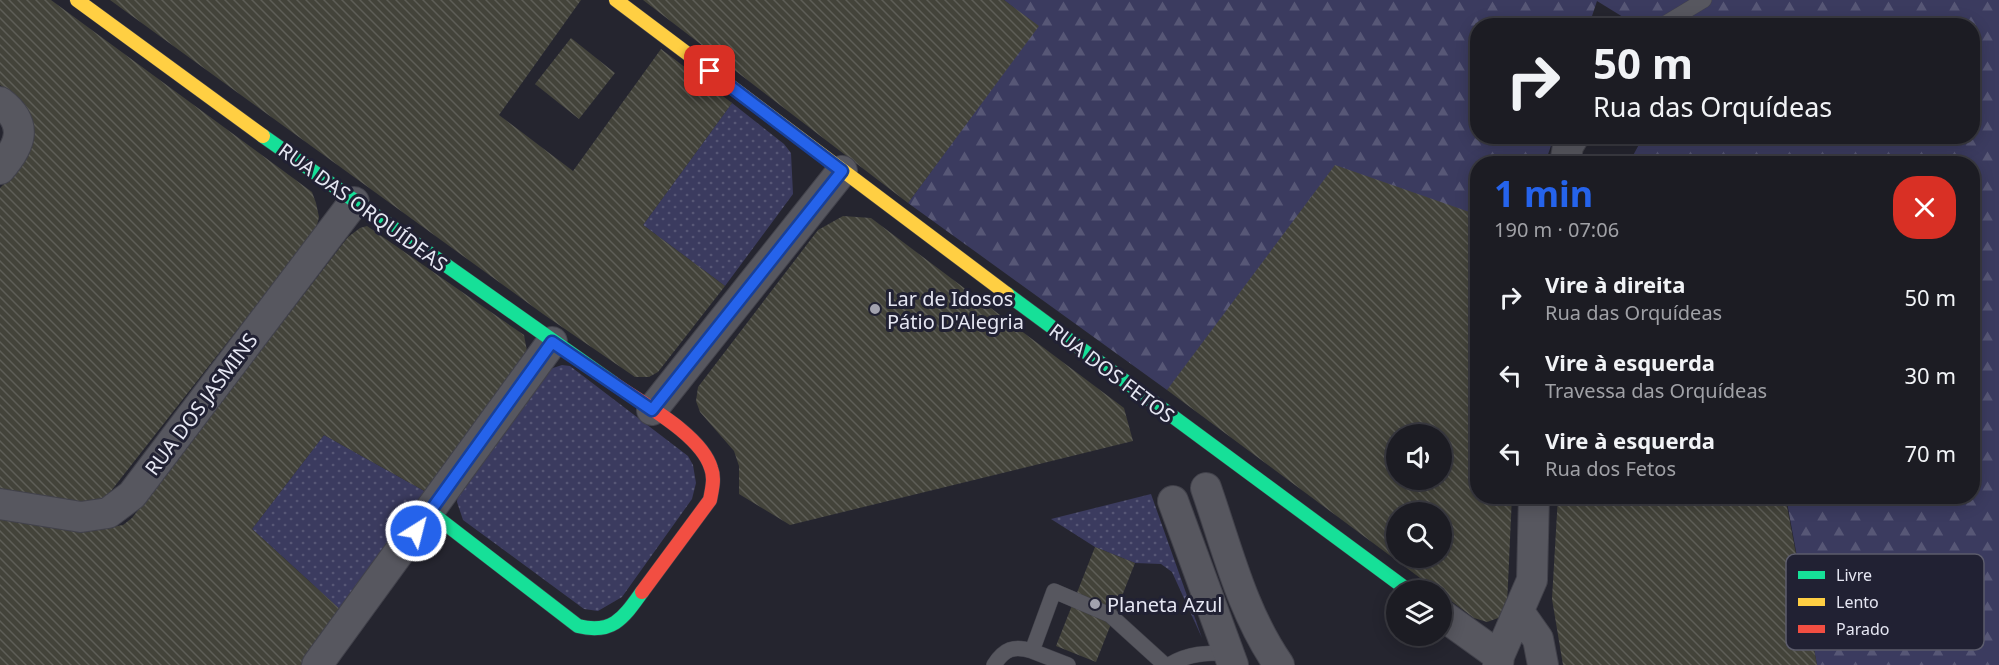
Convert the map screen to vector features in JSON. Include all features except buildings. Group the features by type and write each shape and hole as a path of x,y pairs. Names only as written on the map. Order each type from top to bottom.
{"street":[{"name":"RUA DAS ORQUÍDEAS","path":"77,0 354,202 652,410 699,446 709,457 714,487 710,500 622,620 612,625 589,629 578,626 430,512"},
{"name":"RUA DOS FETOS","path":"616,0 842,171 1394,580"},
{"path":"0,102 13,112 19,136 14,153 0,169"},
{"path":"652,410 842,171"},
{"name":"RUA DOS JASMINS","path":"0,504 81,516 108,513 132,495 354,202"},
{"path":"317,665 552,342"},
{"path":"1206,488 1259,638 1279,665"},
{"path":"1173,501 1231,659"},
{"path":"1452,624 1494,662 1532,580 1534,504"},
{"path":"1519,612 1538,639 1543,665"}],"lane":[{"path":"1674,18 1704,0"},
{"path":"1032,651 1054,591 1110,615 1167,665 1184,656 1198,653 1231,659"},
{"path":"994,665 1010,648 1020,647 1068,665"}],"green space":[{"path":"1004,0 1999,0 1999,665 1817,665 1814,650 1984,650 1984,554 1797,554 1787,504 1980,504 1980,156 1633,156 1639,144 1980,144 1980,18 1625,18 1597,1 1591,18 1470,18 1470,144 1552,144 1547,156 1470,156 1470,219 1167,390 908,203 1038,26"},
{"path":"732,103 784,144 791,153 793,194 725,286 643,225"},
{"path":"562,365 570,366 688,456 693,465 696,483 692,499 622,597 598,611 584,609 463,520 457,502 458,492 541,372"},
{"path":"324,435 428,493 343,612 252,529"},
{"path":"1151,494 1202,638 1172,572 1161,564 1135,563 1095,547 1051,519"}],"traffic: fast":[{"path":"263,136 613,383"},
{"path":"1007,294 1394,580"},
{"path":"430,512 578,626 590,628 609,626 623,616 642,592"}],"traffic: slow":[{"path":"77,0 263,136"},
{"path":"616,0 1007,294"}],"traffic: jam":[{"path":"613,383 683,431 705,455 713,476 710,500 642,592"}],"place":[{"name":"Lar de Idosos Pátio D'Alegria","path":"875,309"},
{"name":"Planeta Azul","path":"1095,604"}],"route":[{"path":"416,531 552,342 652,410 842,171 710,71"}]}
